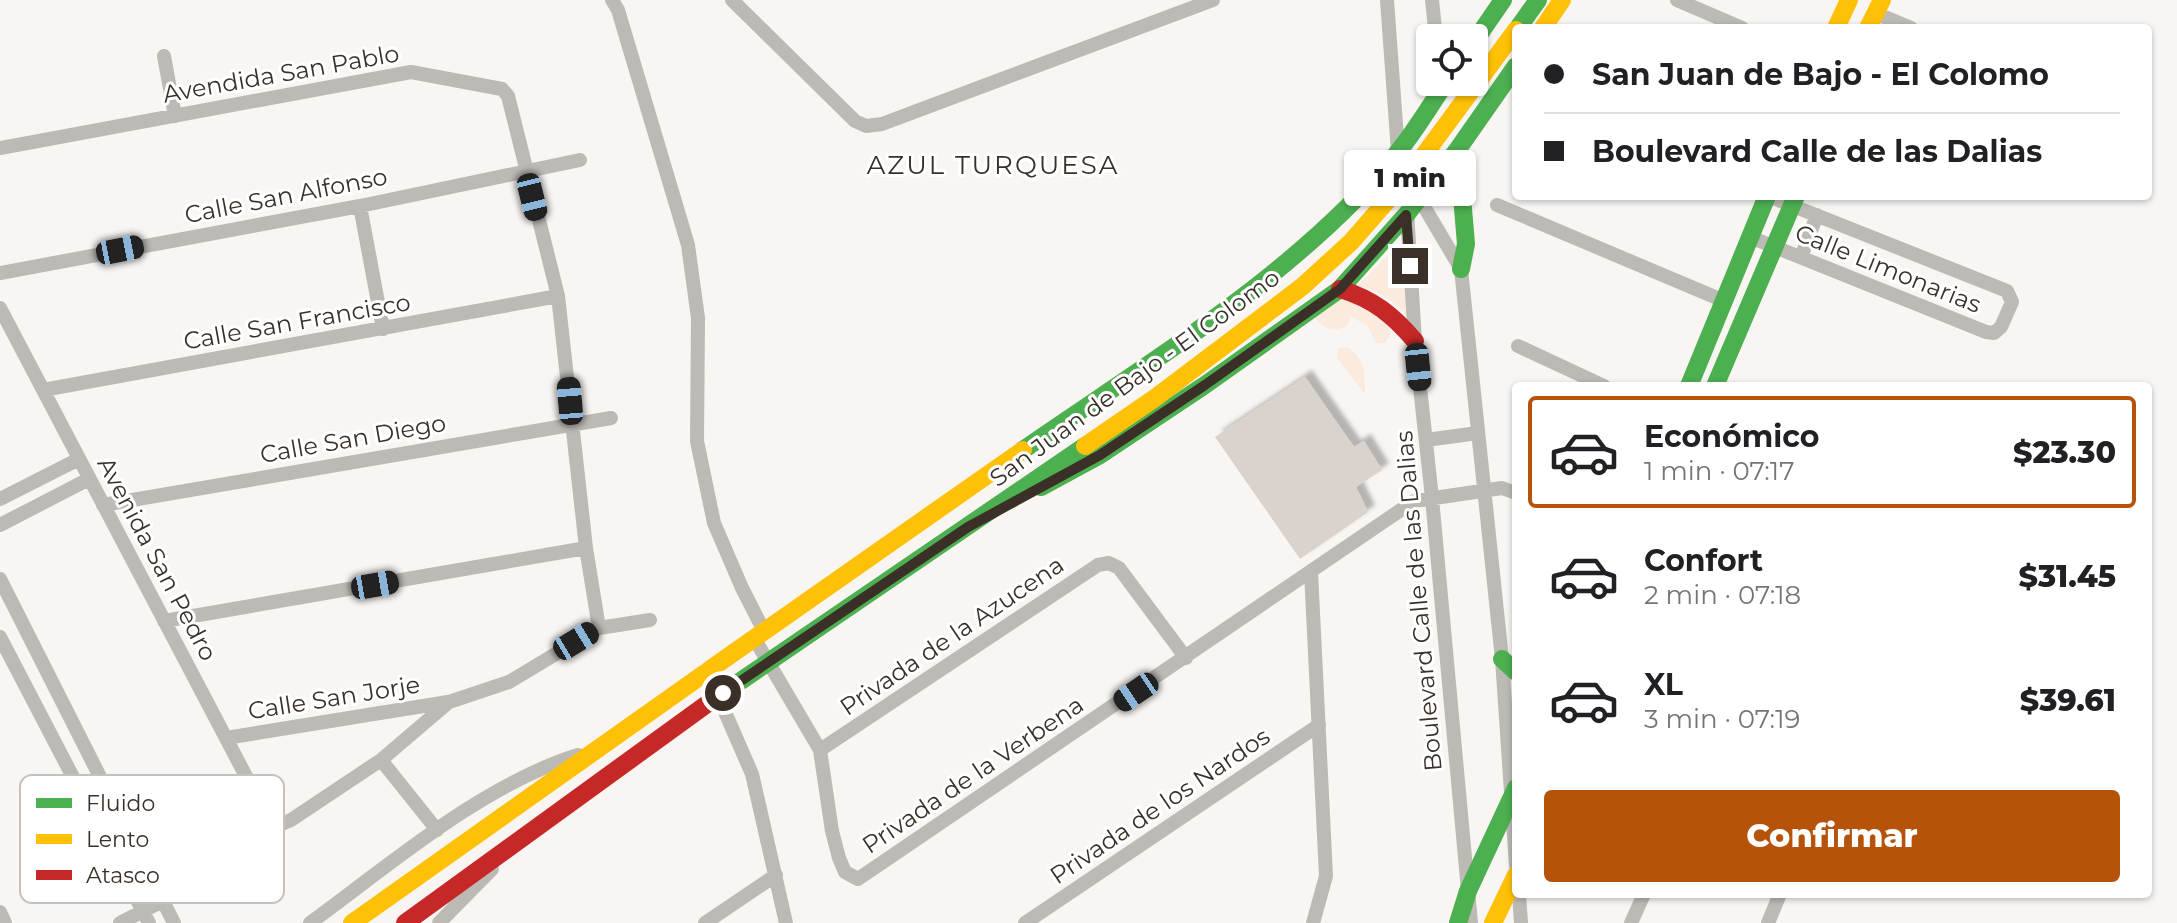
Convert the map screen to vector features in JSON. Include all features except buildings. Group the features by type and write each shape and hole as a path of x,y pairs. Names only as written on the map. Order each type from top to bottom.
{"main road":[{"path":"1486,24 1503,0"},
{"name":"San Juan de Bajo - El Colomo","path":"1521,24 1538,0"},
{"path":"1546,24 1562,0"},
{"path":"1838,24 1849,0"},
{"name":"San Juan de Bajo - El Colomo","path":"405,923 721,695 1155,398 1303,286 1351,242 1407,178 1512,36"},
{"path":"968,527 1100,455 1340,289 1419,199 1512,72"},
{"name":"San Juan de Bajo - El Colomo","path":"352,923 1253,289 1329,226 1398,152 1436,96"},
{"path":"1458,149 1466,244 1461,269"},
{"path":"1691,382 1722,300 1766,200"},
{"path":"1717,382 1795,200"},
{"path":"1340,289 1366,296 1383,305 1415,341"},
{"path":"1458,923 1468,891 1512,797"},
{"path":"1478,870 1492,865 1512,871"},
{"path":"1468,891 1475,902 1496,916 1512,882"}],"street":[{"path":"612,0 618,10 688,245 698,318 697,441 714,523 742,588 762,667 820,750"},
{"path":"732,0 855,121 866,126 882,124 1207,1"},
{"name":"Boulevard Calle de las Dalias","path":"1387,0 1398,152 1407,178 1461,269 1484,490 1509,666 1512,742"},
{"path":"1432,0 1435,24"},
{"path":"1677,0 1733,24"},
{"path":"1875,14 1898,24"},
{"path":"164,56 175,116"},
{"name":"Avendida San Pablo","path":"0,148 411,72 502,89 508,96 558,296 586,548 599,628"},
{"path":"1454,96 1461,107"},
{"name":"Calle San Alfonso","path":"0,273 360,206 580,160"},
{"name":"Boulevard Calle de las Dalias","path":"1407,178 1406,215 1415,341 1471,923"},
{"name":"Calle Limonarias","path":"1750,237 1986,332 1994,333 2001,327 2012,302 2007,291 1817,215 1795,200"},
{"path":"1497,205 1722,300"},
{"path":"360,206 383,329"},
{"path":"1801,257 1817,215"},
{"name":"Calle San Francisco","path":"43,390 558,296"},
{"name":"Avenida San Pedro","path":"0,308 245,775"},
{"path":"1518,346 1595,382"},
{"name":"Calle San Diego","path":"103,505 611,418"},
{"path":"1426,440 1478,433"},
{"path":"0,499 79,459"},
{"path":"0,525 89,479"},
{"name":"Privada de la Verbena","path":"820,750 839,858 845,872 858,879 1414,501 1502,488 1512,492"},
{"path":"164,621 586,548"},
{"name":"Privada de la Azucena","path":"820,750 1098,565 1109,563 1119,568 1186,658"},
{"path":"1311,572 1326,876 1313,923"},
{"path":"0,579 99,775"},
{"path":"284,823 381,760 449,702 509,682 599,628 650,620"},
{"path":"0,637 72,775"},
{"path":"707,672 721,695 752,774 786,923"},
{"name":"Calle San Jorje","path":"226,738 449,702"},
{"name":"Privada de los Nardos","path":"1025,923 1319,725"},
{"path":"310,923 437,830 549,764 597,749"},
{"path":"381,760 437,830"},
{"path":"439,923 478,886 507,851"},
{"path":"705,923 776,875"},
{"path":"1519,898 1521,923"},
{"path":"1631,923 1642,898"},
{"path":"1768,923 1778,898"},
{"path":"120,923 146,917 162,903"},
{"path":"164,903 174,923"},
{"path":"0,912 5,923"}],"shaded area":[{"path":"1400,244 1410,321 1387,298 1357,286"},
{"path":"1338,295 1380,312 1391,333 1385,343 1376,343 1367,325 1351,317 1347,326 1341,328 1332,329 1320,323 1313,315"},
{"path":"1339,348 1349,348 1362,363 1365,394 1337,358"}],"traffic: fast":[{"path":"1486,24 1503,0"},
{"path":"1521,24 1538,0"},
{"path":"1041,487 1100,455 1340,289 1406,215 1458,149 1512,72"},
{"path":"1023,450 1172,349 1270,276 1316,237 1359,196 1398,152 1437,96"},
{"path":"1458,149 1466,244 1461,269"},
{"path":"1691,382 1765,200"},
{"path":"1717,382 1794,200"},
{"path":"723,693 1085,446"},
{"path":"1502,659 1512,668"},
{"path":"1458,923 1468,891 1512,797"}],"traffic: slow":[{"path":"1546,24 1562,0"},
{"path":"1838,24 1849,0"},
{"path":"1870,24 1882,0"},
{"path":"1085,446 1155,398 1303,286 1351,242 1407,178 1512,35"},
{"path":"709,670 1023,450"},
{"path":"352,923 705,673"},
{"path":"1493,923 1512,883"}],"traffic: jam":[{"path":"1340,289 1382,309 1415,341"},
{"path":"405,923 718,696"}],"district":[{"name":"AZUL TURQUESA","path":"993,165"}],"route":[{"path":"723,693 968,527 1100,455 1205,385 1340,289 1406,215 1410,266"}]}
